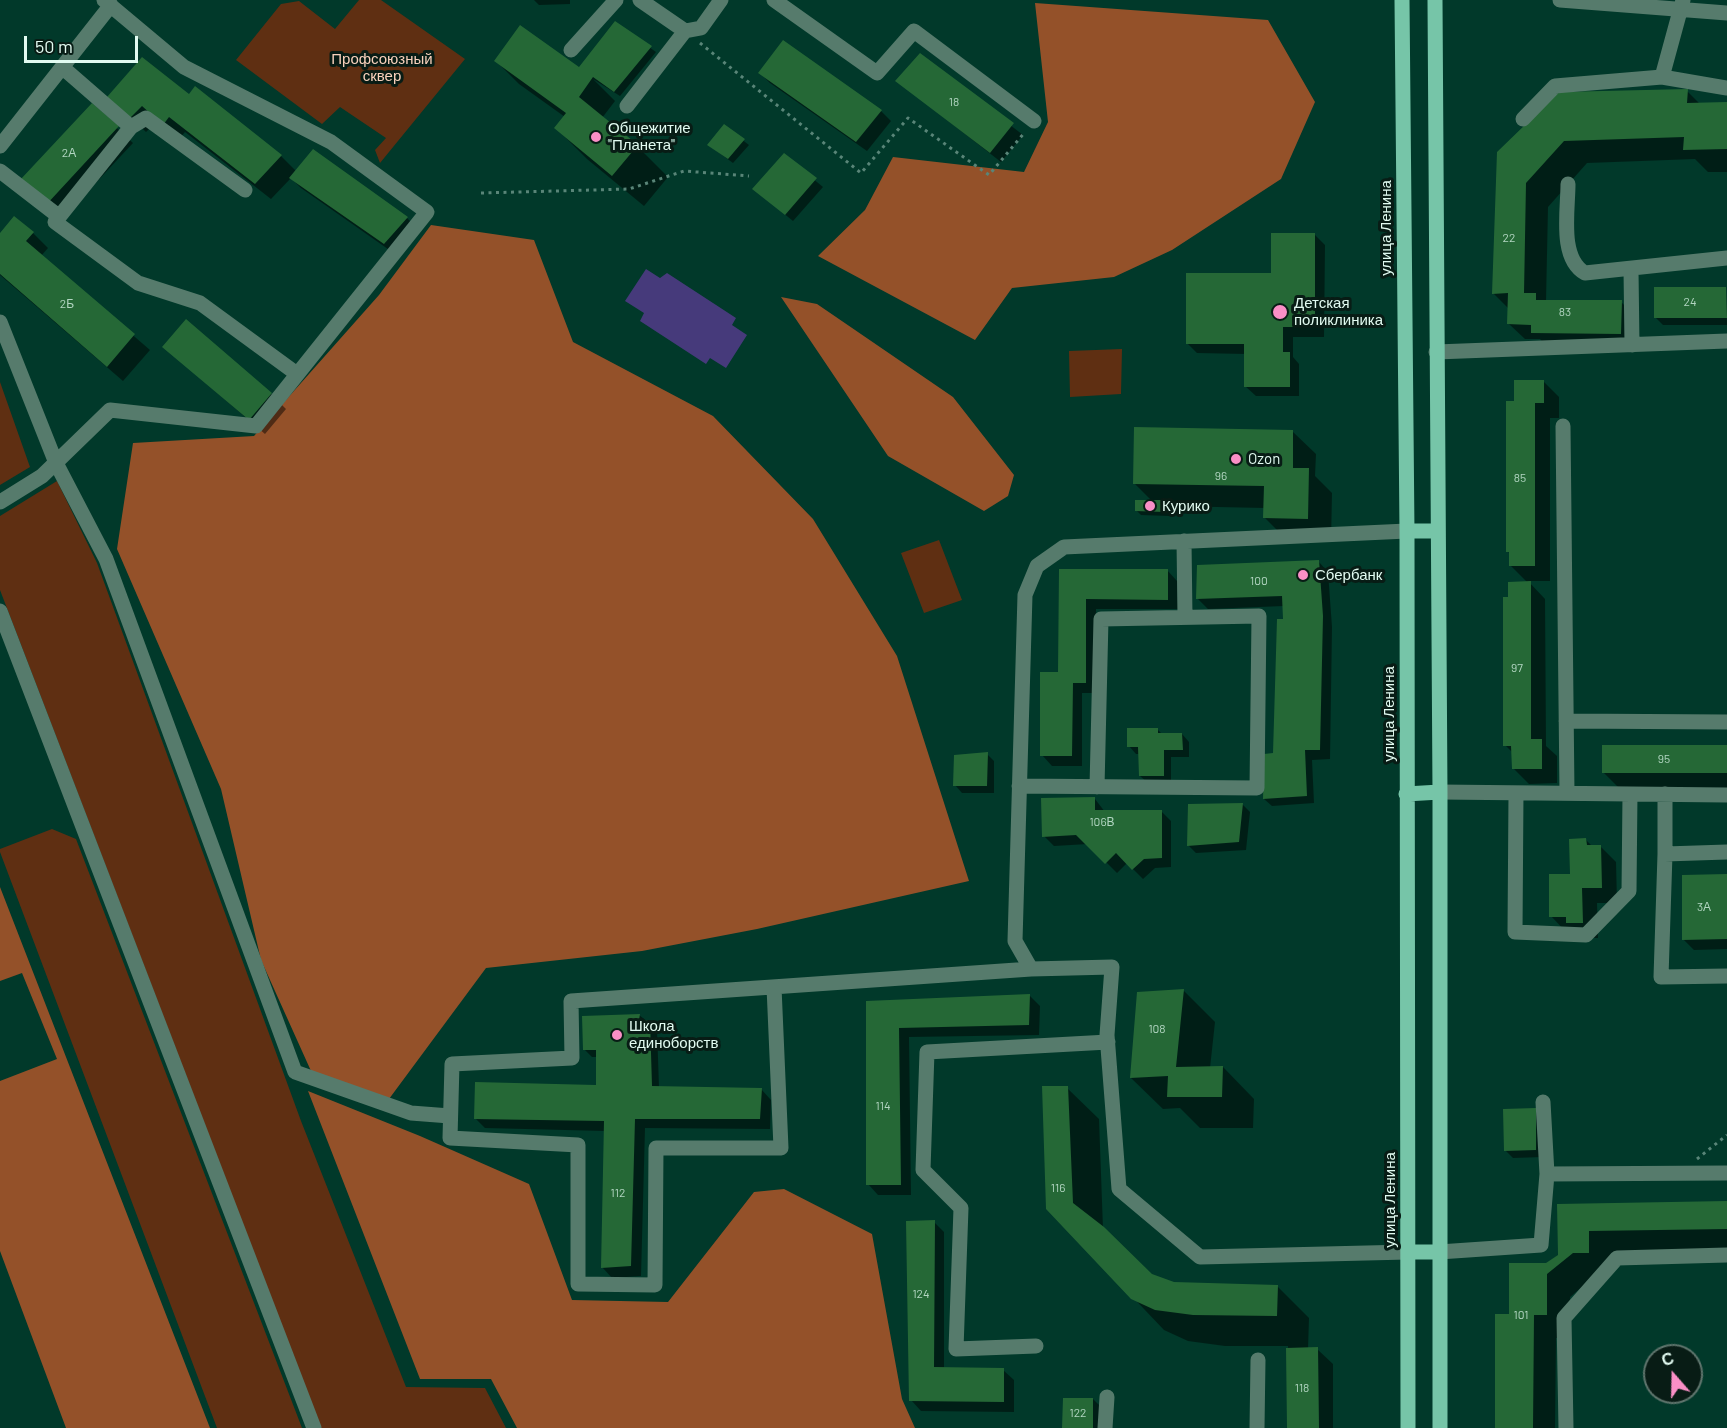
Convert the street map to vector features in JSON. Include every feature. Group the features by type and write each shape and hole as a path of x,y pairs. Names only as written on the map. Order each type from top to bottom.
{"main road":[{"name":"улица Ленина","path":"1402,0 1407,531 1408,1428"},
{"path":"1435,0 1440,792 1438,1252 1440,1428"},
{"path":"1407,531 1438,531"},
{"path":"1406,794 1440,792"},
{"path":"1408,1252 1438,1252"}],"street":[{"path":"571,50 616,0"},
{"path":"640,0 685,30 702,28 721,0"},
{"path":"774,0 877,73 914,31 1034,121"},
{"path":"1560,0 1682,5 1727,14"},
{"path":"0,146 62,67 108,3 184,67 331,142 427,212 256,426 110,410 42,476 0,502"},
{"path":"1662,77 1682,5"},
{"path":"627,106 685,30"},
{"path":"62,67 131,127"},
{"path":"1523,119 1555,86 1662,77 1727,87"},
{"path":"245,190 146,118 131,127 57,215 55,222 138,283 200,303 297,374"},
{"path":"0,171 57,215"},
{"path":"1568,184 1569,254 1575,267 1585,273 1631,270 1727,258"},
{"path":"1631,270 1632,345"},
{"path":"0,322 56,464 106,559 295,1072 411,1113 450,1116"},
{"path":"1436,352 1727,340"},
{"path":"1563,426 1567,793"},
{"path":"1031,969 1014,941 1025,595 1037,566 1064,547 1407,531"},
{"path":"1184,541 1185,617"},
{"path":"0,611 314,1428"},
{"path":"1019,786 1257,788 1259,616 1101,619 1097,786"},
{"path":"1566,721 1727,722"},
{"path":"1440,792 1727,795"},
{"path":"1516,793 1515,932 1586,935 1629,891 1630,794"},
{"path":"1665,794 1661,977 1727,976"},
{"path":"1665,854 1727,852"},
{"path":"774,987 781,1148 656,1149 655,1285 578,1284 578,1145 450,1138 452,1064 572,1058 571,1001 1031,969 1112,967 1108,1042 1119,1189 1200,1257 1408,1252"},
{"path":"1036,1346 956,1349 961,1208 923,1170 927,1052 1108,1042"},
{"path":"1438,1252 1541,1245 1547,1174 1543,1102"},
{"path":"1547,1174 1727,1173"},
{"path":"1566,1428 1563,1318 1617,1258 1727,1255"},
{"path":"1257,1360 1257,1428"},
{"path":"1105,1428 1107,1397"}],"path":[{"path":"685,30 861,173 908,118 989,175 1034,121"},
{"path":"481,193 629,189 684,171 749,176"},
{"path":"1679,1173 1727,1135"}],"green space":[{"name":"Профсоюзный сквер","path":"359,0 381,0 465,59 380,163 375,150 386,138 340,107 322,124 236,60 281,4 299,1 335,29"},
{"path":"1122,349 1121,394 1070,397 1069,351"},
{"path":"0,382 30,467 0,485"},
{"path":"57,481 97,563 301,1121 406,1387 485,1388 506,1428 321,1428 0,590 0,516"},
{"path":"939,540 962,600 924,613 901,553"},
{"path":"52,829 76,839 302,1428 217,1428 0,852 0,849"}],"shaded area":[{"path":"1035,3 1268,20 1315,102 1281,179 1172,250 1114,277 1012,288 975,340 818,256 865,210 893,157 1024,172 1048,122"},
{"path":"431,225 534,240 573,342 713,416 813,519 897,656 969,881 757,929 642,951 486,968 389,1099 311,1071 261,960 221,789 117,549 133,443 254,436 379,295"},
{"path":"646,269 660,278 667,273 736,318 732,325 747,335 726,368 710,358 706,364 640,321 644,313 625,301"},
{"path":"781,297 817,304 953,397 1014,475 1008,496 984,511 888,456"},
{"path":"0,887 210,1428 66,1428 0,1251 0,1081 57,1059 22,973 0,981"},
{"path":"308,1091 420,1136 529,1184 572,1300 668,1302 754,1192 784,1189 872,1234 902,1399 915,1428 517,1428 491,1379 420,1379"}],"building":[{"path":"615,21 652,46 614,92 593,77 579,97 638,145 612,176 554,128 566,113 494,61 520,25 579,67"},
{"path":"783,40 882,110 856,142 758,73"},
{"path":"920,53 1014,123 990,153 895,81"},
{"path":"142,57 189,94 195,86 282,155 255,184 169,117 163,125 142,106 130,118 107,97"},
{"path":"1688,89 1687,103 1727,102 1727,149 1683,150 1684,137 1564,141 1526,183 1524,293 1536,293 1536,300 1622,300 1621,334 1531,333 1531,325 1507,324 1508,293 1492,294 1497,152 1559,92"},
{"path":"92,103 119,126 46,205 20,180"},
{"path":"724,124 745,139 728,159 707,145"},
{"path":"313,149 408,217 384,244 289,178"},
{"path":"784,153 817,178 785,215 752,189"},
{"path":"14,216 34,232 26,241 135,334 107,367 0,274 0,233"},
{"path":"1271,233 1315,233 1315,327 1283,327 1283,352 1290,352 1290,387 1244,387 1244,344 1186,344 1186,273 1271,273"},
{"path":"1654,287 1726,287 1727,318 1654,318"},
{"path":"186,319 272,393 249,420 162,347"},
{"path":"1514,380 1544,380 1544,403 1535,403 1535,566 1509,566 1509,552 1506,552 1506,401 1514,401"},
{"path":"1134,427 1293,430 1293,468 1309,468 1308,519 1263,518 1264,486 1133,484"},
{"name":"Курико","path":"1135,500 1165,500 1165,512 1135,511"},
{"path":"1319,560 1323,616 1320,750 1305,750 1307,796 1263,799 1264,754 1273,753 1277,619 1283,619 1282,596 1196,599 1197,565"},
{"path":"1059,569 1168,569 1168,600 1086,599 1086,683 1073,683 1072,756 1040,756 1040,672 1058,672"},
{"path":"1531,581 1531,739 1542,739 1542,769 1512,769 1511,746 1503,746 1503,597 1508,597 1508,582"},
{"path":"1127,728 1158,728 1158,733 1182,733 1183,750 1164,750 1164,776 1139,776 1138,747 1127,747"},
{"path":"1602,745 1727,745 1727,773 1602,773"},
{"path":"988,752 987,786 953,786 954,755"},
{"path":"1095,797 1095,810 1162,810 1162,858 1144,859 1132,870 1116,853 1105,864 1076,835 1042,837 1041,798"},
{"path":"1243,803 1239,842 1187,846 1188,804"},
{"path":"1586,838 1587,845 1601,845 1602,888 1582,888 1583,923 1566,923 1566,917 1549,917 1549,874 1570,874 1569,839"},
{"path":"1727,874 1727,939 1682,940 1682,875"},
{"path":"1184,989 1176,1067 1223,1066 1222,1097 1167,1097 1168,1076 1130,1078 1137,992"},
{"path":"1030,994 1029,1025 899,1028 901,1185 866,1185 866,1001"},
{"path":"640,1014 639,1020 650,1020 652,1086 762,1088 760,1119 635,1119 631,1266 601,1268 604,1121 474,1119 475,1082 596,1085 596,1050 583,1050 582,1016"},
{"path":"1042,1086 1068,1086 1073,1203 1104,1227 1152,1274 1174,1282 1278,1285 1277,1316 1193,1315 1155,1310 1131,1299 1046,1209"},
{"path":"1536,1108 1536,1150 1504,1151 1503,1109"},
{"path":"1727,1201 1727,1229 1589,1231 1589,1253 1573,1253 1547,1274 1547,1315 1534,1315 1533,1428 1495,1428 1495,1314 1509,1314 1509,1263 1546,1263 1558,1255 1557,1204"},
{"path":"935,1220 934,1367 1004,1368 1004,1402 909,1401 906,1221"},
{"path":"1318,1347 1319,1428 1287,1428 1286,1348"},
{"path":"1063,1398 1093,1398 1093,1428 1062,1428"}],"place":[{"name":"Общежитие \"Планета\"","path":"596,137"},
{"name":"Детская поликлиника","path":"1280,312"},
{"name":"Ozon","path":"1236,459"},
{"name":"Курико","path":"1150,506"},
{"name":"Сбербанк","path":"1303,575"},
{"name":"Школа единоборств","path":"617,1035"}]}
